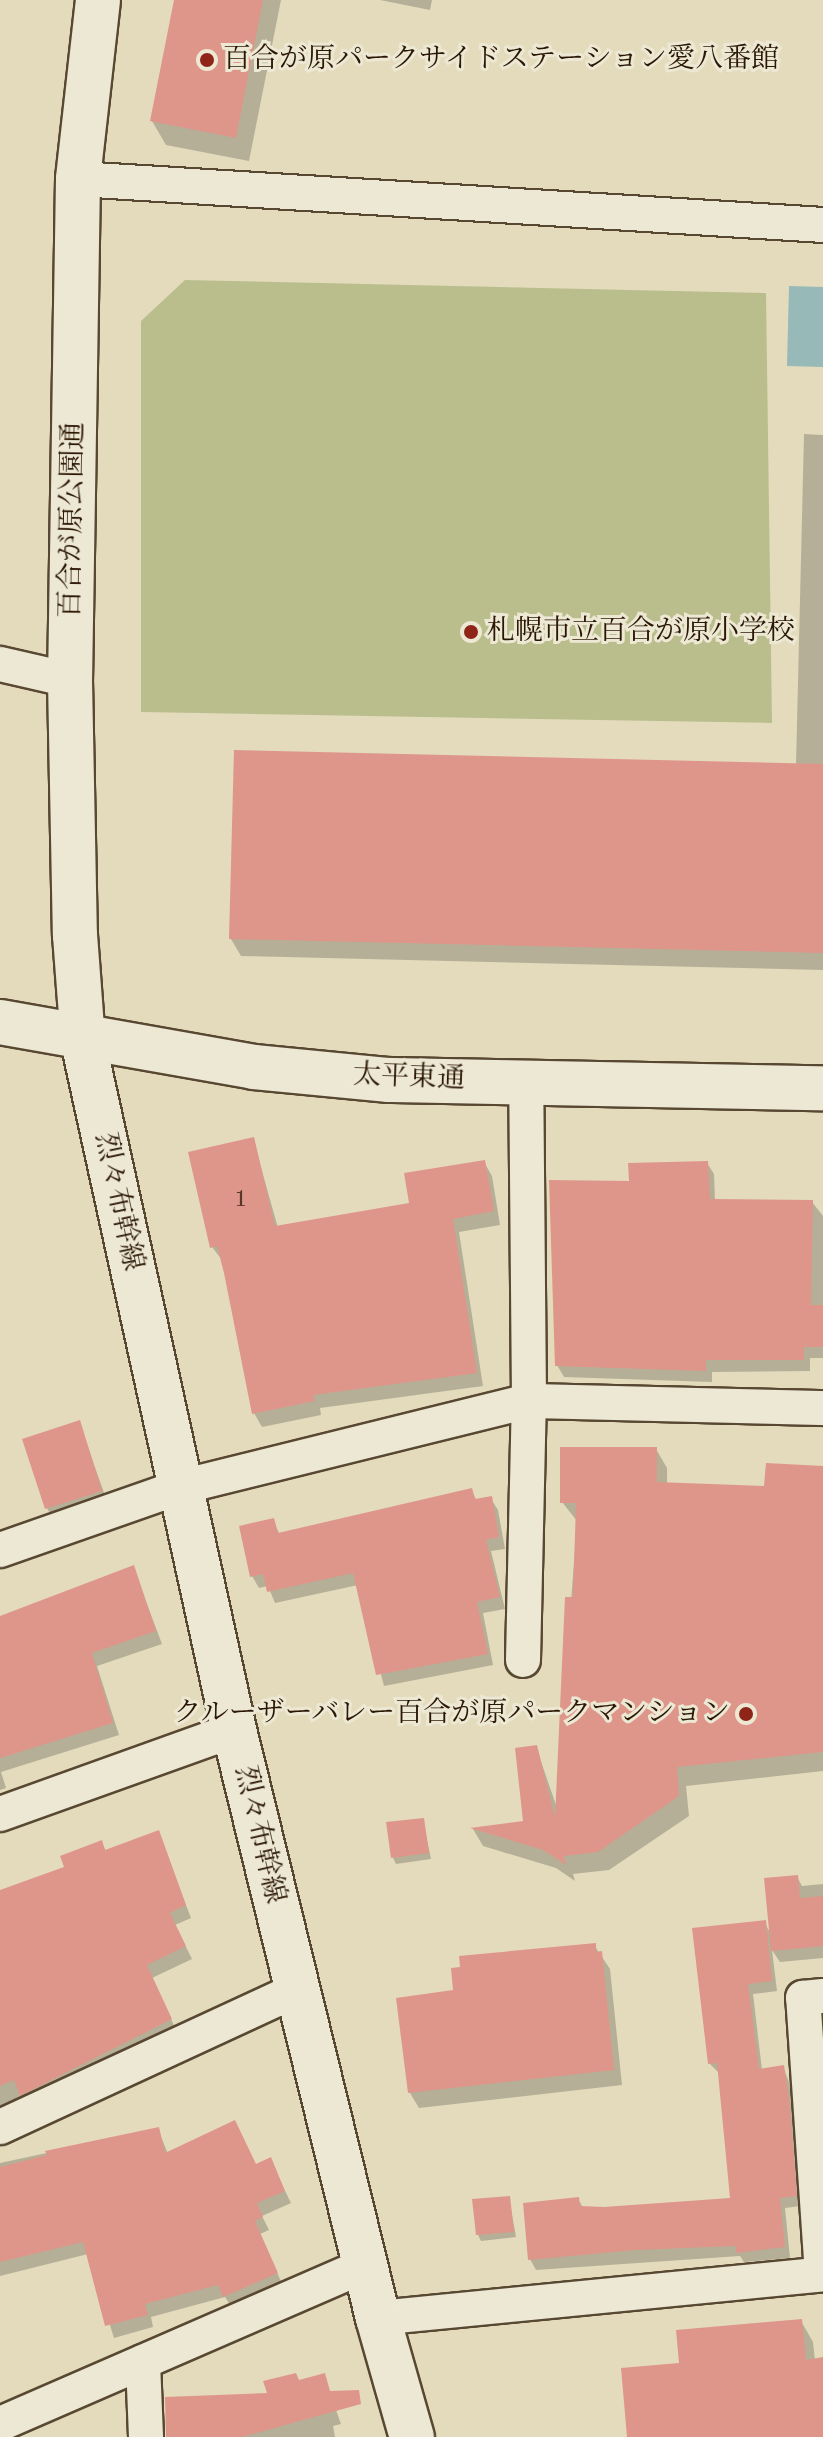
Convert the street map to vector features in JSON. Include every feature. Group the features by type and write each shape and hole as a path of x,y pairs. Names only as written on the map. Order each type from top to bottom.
{"street":[{"name":"百合が原公園通","path":"83,1041 70,680 78,179 98,0"},
{"path":"78,179 823,225"},
{"path":"0,664 70,680"},
{"name":"太平東通","path":"0,1022 83,1041 254,1067 389,1080 823,1088"},
{"name":"烈々布幹線","path":"83,1041 177,1488 234,1730 378,2318 412,2437"},
{"path":"523,1660 529,1401 526,1082"},
{"path":"0,1550 177,1488 529,1401 823,1408"},
{"path":"0,1814 234,1730"},
{"path":"0,2127 296,1990"},
{"path":"378,2318 822,2274 803,1998 823,1996"},
{"path":"0,2424 365,2265"},
{"path":"143,2362 146,2437"}],"green space":[{"path":"185,280 766,293 772,723 141,712 141,321"}],"water":[{"path":"789,286 823,287 823,367 787,366"}],"building":[{"name":"百合が原パークサイドステーション愛八番館","path":"174,0 263,0 236,138 150,121"},
{"path":"234,750 823,764 823,953 229,939"},
{"path":"254,1137 275,1226 409,1203 404,1173 485,1160 494,1211 453,1219 477,1373 313,1395 315,1401 252,1414 224,1273 217,1246 210,1248 188,1152"},
{"path":"708,1161 710,1199 813,1200 811,1305 823,1305 823,1347 804,1347 804,1360 706,1360 706,1371 555,1366 549,1180 629,1181 628,1163"},
{"path":"80,1420 102,1491 45,1509 22,1439"},
{"path":"560,1447 657,1447 657,1482 764,1486 766,1463 823,1466 823,1752 677,1767 679,1796 598,1852 564,1856 566,1865 543,1850 470,1828 523,1821 515,1748 537,1745 555,1818 565,1597 573,1597 576,1503 560,1503"},
{"path":"472,1488 475,1499 492,1496 499,1537 486,1540 500,1597 477,1602 488,1654 376,1675 353,1573 267,1592 263,1574 250,1577 239,1526 274,1518 278,1533"},
{"path":"134,1565 156,1631 92,1653 113,1723 0,1758 0,1616"},
{"path":"424,1818 429,1853 391,1858 386,1822"},
{"path":"159,1830 186,1905 170,1913 186,1946 147,1965 172,2019 20,2096 14,2080 0,2086 0,1890 64,1867 60,1856 102,1840 105,1850"},
{"path":"798,1875 800,1898 823,1896 823,1946 771,1951 764,1878"},
{"path":"766,1920 772,1981 748,1984 759,2069 784,2065 789,2098 797,2196 780,2198 785,2247 736,2253 736,2246 635,2250 528,2260 523,2203 579,2197 580,2206 604,2207 730,2198 717,2063 708,2064 692,1928"},
{"path":"596,1943 596,1952 602,1951 614,2070 408,2093 396,1998 453,1990 451,1968 460,1967 459,1956"},
{"path":"235,2120 256,2164 271,2157 285,2191 257,2203 263,2217 255,2221 278,2273 223,2297 218,2285 145,2304 148,2315 105,2326 83,2242 0,2262 0,2167 47,2155 45,2151 159,2127 165,2153"},
{"path":"510,2196 514,2232 476,2235 472,2199"},
{"path":"802,2319 806,2360 823,2357 823,2437 627,2437 621,2368 679,2363 676,2330"},
{"path":"296,2373 299,2380 325,2373 330,2391 359,2390 361,2404 242,2437 166,2437 165,2397 267,2393 263,2381"}],"place":[{"name":"百合が原パークサイドステーション愛八番館","path":"207,60"},
{"name":"札幌市立百合が原小学校","path":"471,632"},
{"name":"クルーザーバレー百合が原パークマンション","path":"746,1714"}]}
